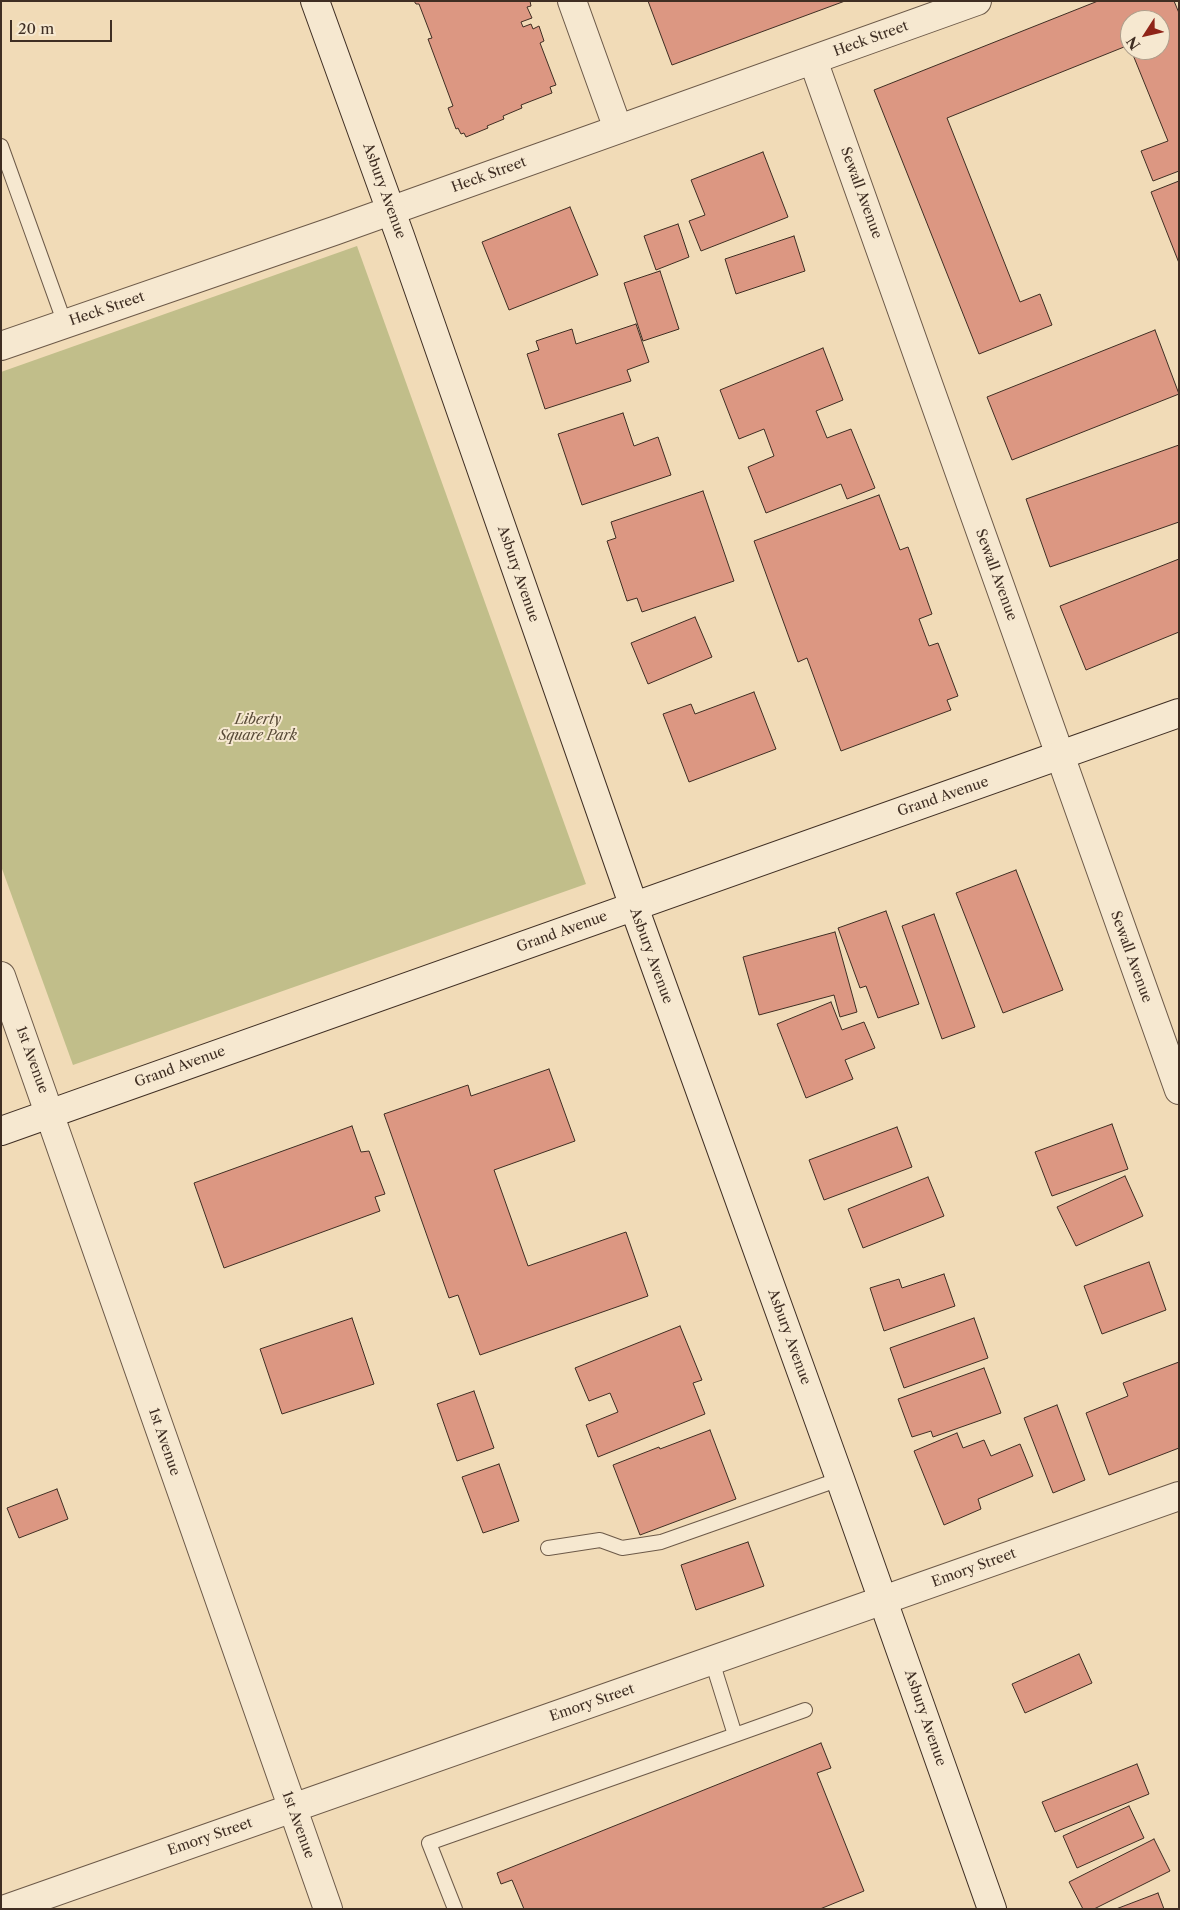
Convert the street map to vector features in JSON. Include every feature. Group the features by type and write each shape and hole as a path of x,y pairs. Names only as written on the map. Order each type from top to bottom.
{"street":[{"name":"Asbury Avenue","path":"315,1 634,906 884,1600 992,1909"},
{"path":"572,1 618,129"},
{"name":"Heck Street","path":"1,346 977,1"},
{"name":"Sewall Avenue","path":"813,60 1179,1090"},
{"name":"Grand Avenue","path":"1,1131 1179,713"},
{"name":"1st Avenue","path":"1,976 51,1113 328,1909"},
{"name":"Emory Street","path":"6,1909 1179,1496"}],"lane":[{"path":"1,146 65,324"},
{"path":"548,1548 600,1540 622,1548 661,1542 840,1478"},
{"path":"712,1661 735,1735"},
{"path":"455,1909 429,1843 805,1710"}],"green space":[{"name":"Liberty Square Park","path":"357,246 586,884 73,1065 1,866 1,372"}],"building":[{"path":"414,1 530,1 531,6 527,7 532,18 521,22 523,27 531,24 533,29 539,26 544,41 540,43 556,85 550,87 552,93 521,105 522,108 503,116 504,119 487,126 488,128 466,137 464,133 461,134 458,128 456,129 448,108 453,106 428,39 432,38 419,4 416,4"},
{"path":"648,1 845,1 672,65"},
{"path":"1098,1 1174,1 1179,13 1179,171 1153,181 1141,151 1168,141 1135,60 1170,60 1170,10 1120,10 1120,49 947,118 1020,302 1040,294 1052,325 979,354 874,90"},
{"path":"763,152 788,217 701,251 689,221 705,215 691,180"},
{"path":"1179,181 1179,263 1151,192"},
{"path":"570,207 598,275 509,310 482,242"},
{"path":"678,224 689,257 656,270 644,236"},
{"path":"794,236 805,271 736,294 725,259"},
{"path":"660,271 679,329 643,341 624,283"},
{"path":"636,324 649,362 627,370 631,381 545,409 527,354 539,350 536,341 572,329 576,344"},
{"path":"1155,330 1179,394 1012,460 987,397"},
{"path":"823,348 843,400 816,411 827,438 851,429 875,488 847,499 841,484 766,513 748,467 774,456 764,429 739,439 720,390"},
{"path":"623,413 634,446 658,437 671,475 582,505 558,434"},
{"path":"1179,445 1179,522 1050,567 1026,499"},
{"path":"703,491 734,581 642,612 637,598 627,601 607,541 616,538 611,522"},
{"path":"879,495 900,550 908,547 932,614 919,619 929,646 938,643 958,696 947,700 951,710 841,751 807,658 798,662 754,541"},
{"path":"1179,559 1179,632 1086,670 1060,606"},
{"path":"695,617 712,657 648,684 631,643"},
{"path":"754,692 776,749 689,782 663,714 691,704 695,714"},
{"path":"1016,870 1063,990 1003,1013 956,893"},
{"path":"886,911 919,1004 878,1018 866,986 860,988 838,928"},
{"path":"934,914 975,1027 942,1039 902,926"},
{"path":"835,932 857,1012 840,1017 834,995 759,1015 743,957"},
{"path":"831,1002 842,1030 864,1022 875,1048 845,1060 853,1079 806,1098 777,1024"},
{"path":"549,1069 575,1141 494,1170 528,1266 626,1232 648,1296 480,1355 458,1295 449,1298 384,1114 468,1085 471,1096"},
{"path":"1112,1124 1128,1169 1052,1196 1035,1152"},
{"path":"352,1126 361,1152 369,1151 385,1194 375,1197 380,1211 224,1268 194,1183"},
{"path":"897,1127 912,1167 824,1200 809,1160"},
{"path":"1125,1176 1143,1216 1076,1246 1057,1207"},
{"path":"928,1177 944,1216 863,1248 848,1209"},
{"path":"1149,1262 1166,1310 1102,1334 1084,1286"},
{"path":"944,1274 955,1306 884,1331 870,1288 899,1279 902,1288"},
{"path":"352,1318 374,1384 282,1414 260,1349"},
{"path":"974,1318 988,1358 904,1388 890,1348"},
{"path":"680,1326 702,1380 693,1383 705,1414 598,1457 586,1425 618,1412 610,1393 589,1401 575,1368"},
{"path":"1179,1362 1179,1448 1109,1475 1086,1413 1128,1396 1123,1383"},
{"path":"984,1368 1001,1413 933,1437 931,1431 912,1437 898,1399"},
{"path":"474,1391 494,1448 457,1461 437,1404"},
{"path":"1057,1405 1085,1480 1053,1493 1024,1418"},
{"path":"710,1430 736,1499 640,1535 613,1465"},
{"path":"957,1433 963,1448 984,1440 991,1456 1020,1444 1033,1476 978,1499 981,1509 944,1525 914,1451"},
{"path":"499,1464 519,1521 483,1533 462,1477"},
{"path":"57,1489 68,1519 19,1538 7,1508"},
{"path":"748,1542 764,1586 696,1610 681,1565"},
{"path":"1079,1654 1092,1683 1025,1713 1012,1684"},
{"path":"821,1743 831,1768 817,1773 864,1891 820,1909 524,1909 512,1880 501,1884 497,1873"},
{"path":"1137,1764 1149,1794 1055,1832 1042,1802"},
{"path":"1129,1806 1144,1838 1077,1868 1063,1836"},
{"path":"1154,1839 1170,1871 1094,1909 1083,1909 1069,1882"},
{"path":"1158,1893 1164,1909 1116,1909"}]}
